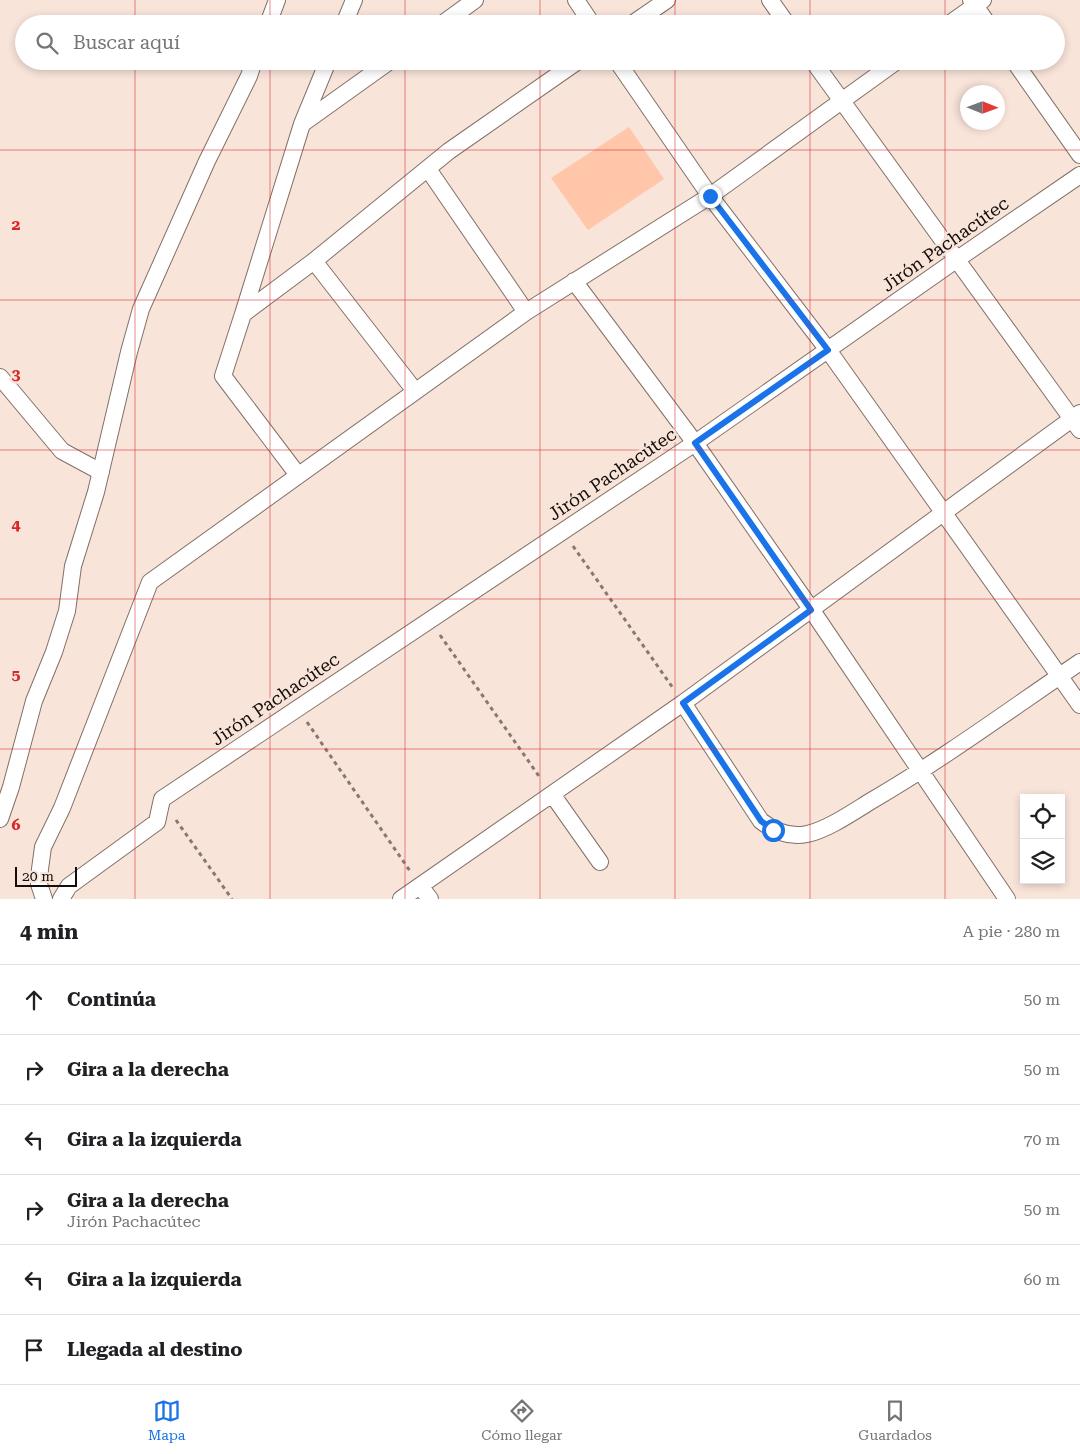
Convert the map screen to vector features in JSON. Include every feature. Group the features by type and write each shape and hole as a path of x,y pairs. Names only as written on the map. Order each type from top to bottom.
{"street":[{"path":"271,15 277,0"},
{"path":"348,15 354,0"},
{"path":"454,15 475,0"},
{"path":"576,0 586,15"},
{"path":"645,15 667,0"},
{"path":"770,0 781,15"},
{"path":"960,15 976,2 983,15"},
{"path":"0,819 11,787 34,701 54,652 67,610 73,566 101,472 141,309 188,203 251,70"},
{"path":"298,475 223,376 302,124 324,70"},
{"path":"302,124 377,70"},
{"path":"243,314 314,261 449,152 565,70"},
{"path":"624,70 710,196 828,350 1080,705"},
{"path":"401,899 425,892 552,794 683,703 945,513 1078,420 956,260 820,70"},
{"path":"44,899 39,884 43,847 62,808 150,582 526,312 710,196 885,70"},
{"path":"1020,70 1080,155"},
{"path":"428,169 526,312"},
{"name":"Jirón Pachacútec","path":"162,799 695,443 1080,175"},
{"path":"314,261 415,391"},
{"path":"574,281 695,443 1007,899"},
{"path":"0,377 62,451 101,472"},
{"path":"683,703 761,821 773,830 789,835 807,834 835,822 920,772 1080,662"},
{"path":"552,794 600,862"},
{"path":"61,899 70,886 158,822 162,799"}],"path":[{"path":"563,531 683,703"},
{"path":"430,620 552,794"},
{"path":"297,708 425,892"},
{"path":"162,799 232,899"}],"shaded area":[{"path":"629,127 664,179 588,230 551,178"}],"route":[{"path":"710,196 828,350 695,443 811,610 683,703 761,821 773,830"}]}
